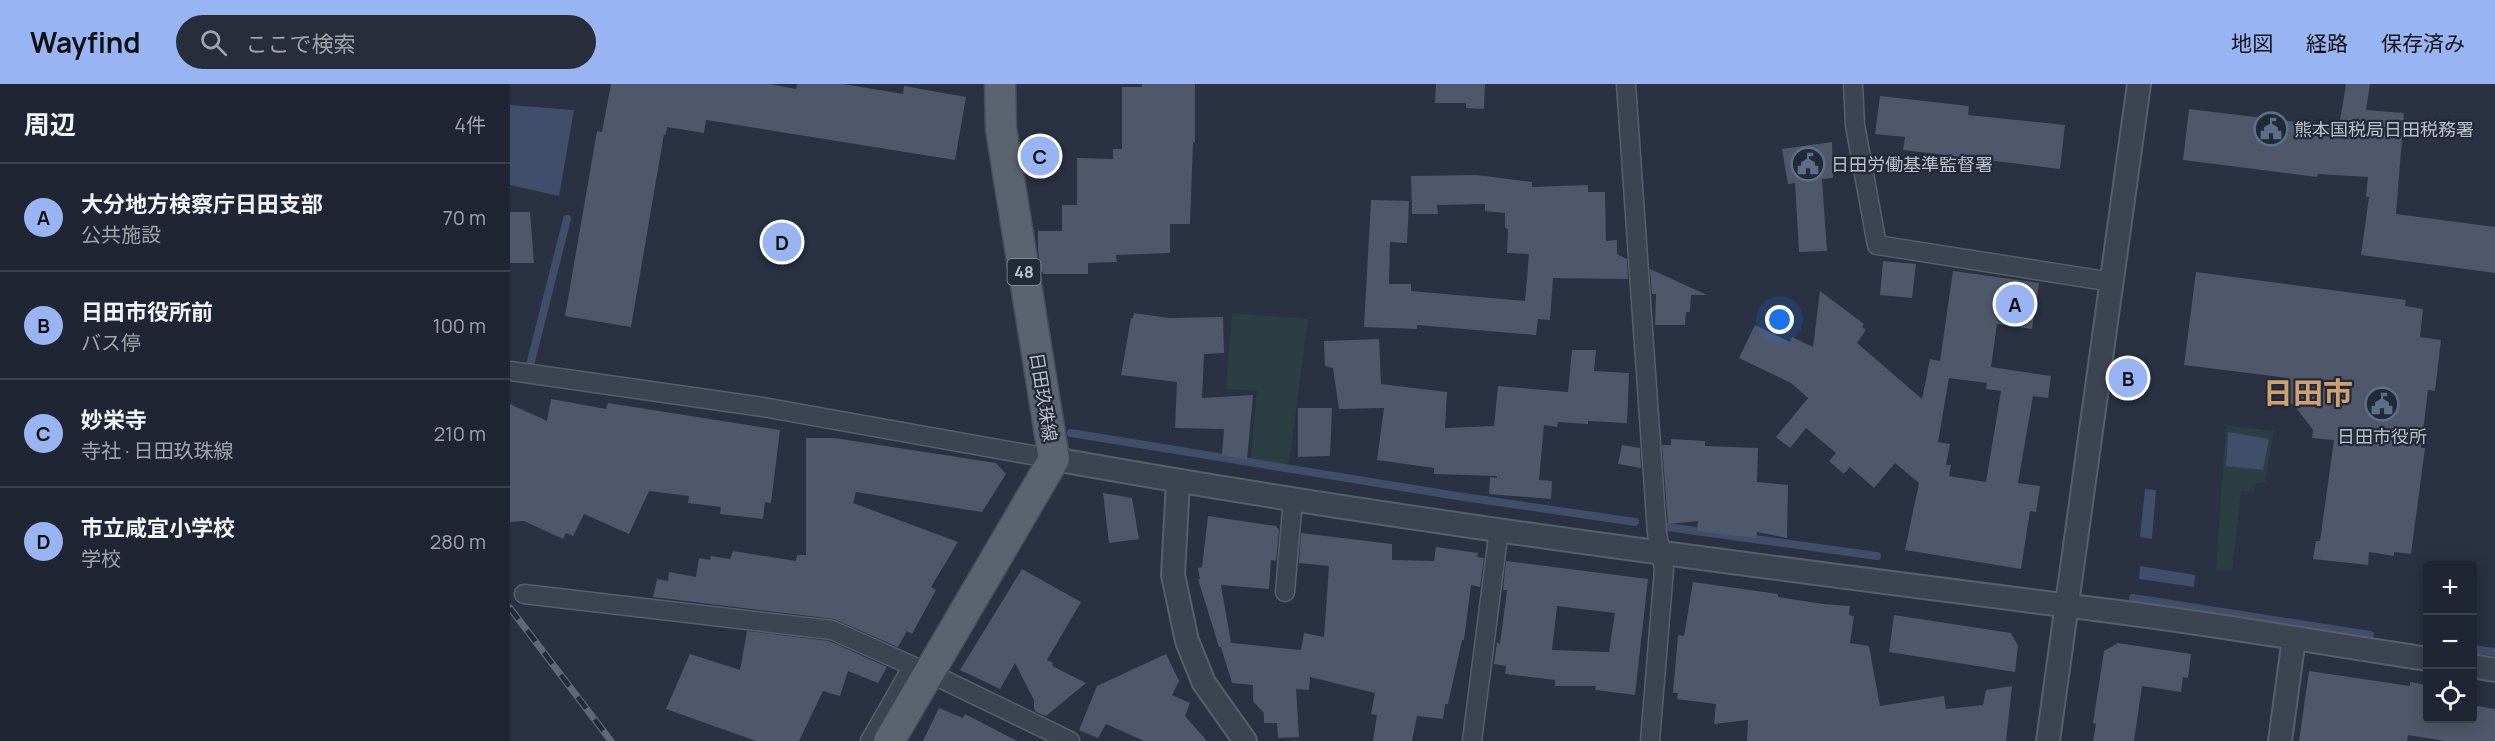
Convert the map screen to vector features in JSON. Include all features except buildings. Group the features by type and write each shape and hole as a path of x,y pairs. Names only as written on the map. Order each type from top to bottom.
{"main road":[{"name":"日田玖珠線","path":"889,741 921,670 1054,459 1001,129 1000,84"}],"street":[{"path":"1626,84 1656,521 1664,569 1650,741"},
{"path":"1853,84 1856,125 1877,245 2112,282"},
{"path":"2048,741 2139,84"},
{"path":"510,371 752,406 1178,482 1662,553 2066,606 2423,658"},
{"path":"1178,482 1173,575 1187,641 1204,683 1245,741"},
{"path":"1285,592 1293,499"},
{"path":"1472,741 1499,529"},
{"path":"524,594 832,630 1070,741"},
{"path":"2280,741 2294,638"},
{"path":"2477,667 2495,670"},
{"path":"870,741 921,670"}],"green space":[{"path":"1232,313 1308,319 1288,471 1250,464 1257,391 1226,389"},
{"path":"2226,425 2274,431 2265,482 2256,483 2255,491 2241,491 2232,571 2216,570"}],"water":[{"path":"510,105 574,110 559,196 510,185"},
{"path":"2228,432 2269,439 2263,470 2226,466"},
{"path":"2145,489 2156,490 2152,539 2140,537"},
{"path":"2140,566 2195,575 2194,587 2139,579"}],"waterway":[{"path":"529,369 567,219"},
{"path":"1071,433 1457,496 1635,522"},
{"path":"1660,526 1877,556"},
{"path":"2133,598 2370,635"},
{"path":"2477,650 2495,652"}],"railway":[{"path":"510,608 611,741"}],"place":[{"name":"熊本国税局日田税務署","path":"2271,129"},
{"name":"妙栄寺","path":"1040,156"},
{"name":"日田労働基準監督署","path":"1808,164"},
{"name":"市立咸宜小学校","path":"782,242"},
{"name":"大分地方検察庁日田支部","path":"2015,304"},
{"name":"日田市役所前","path":"2128,378"},
{"name":"日田市役所","path":"2382,404"}],"district":[{"name":"日田市","path":"2308,392"}]}
